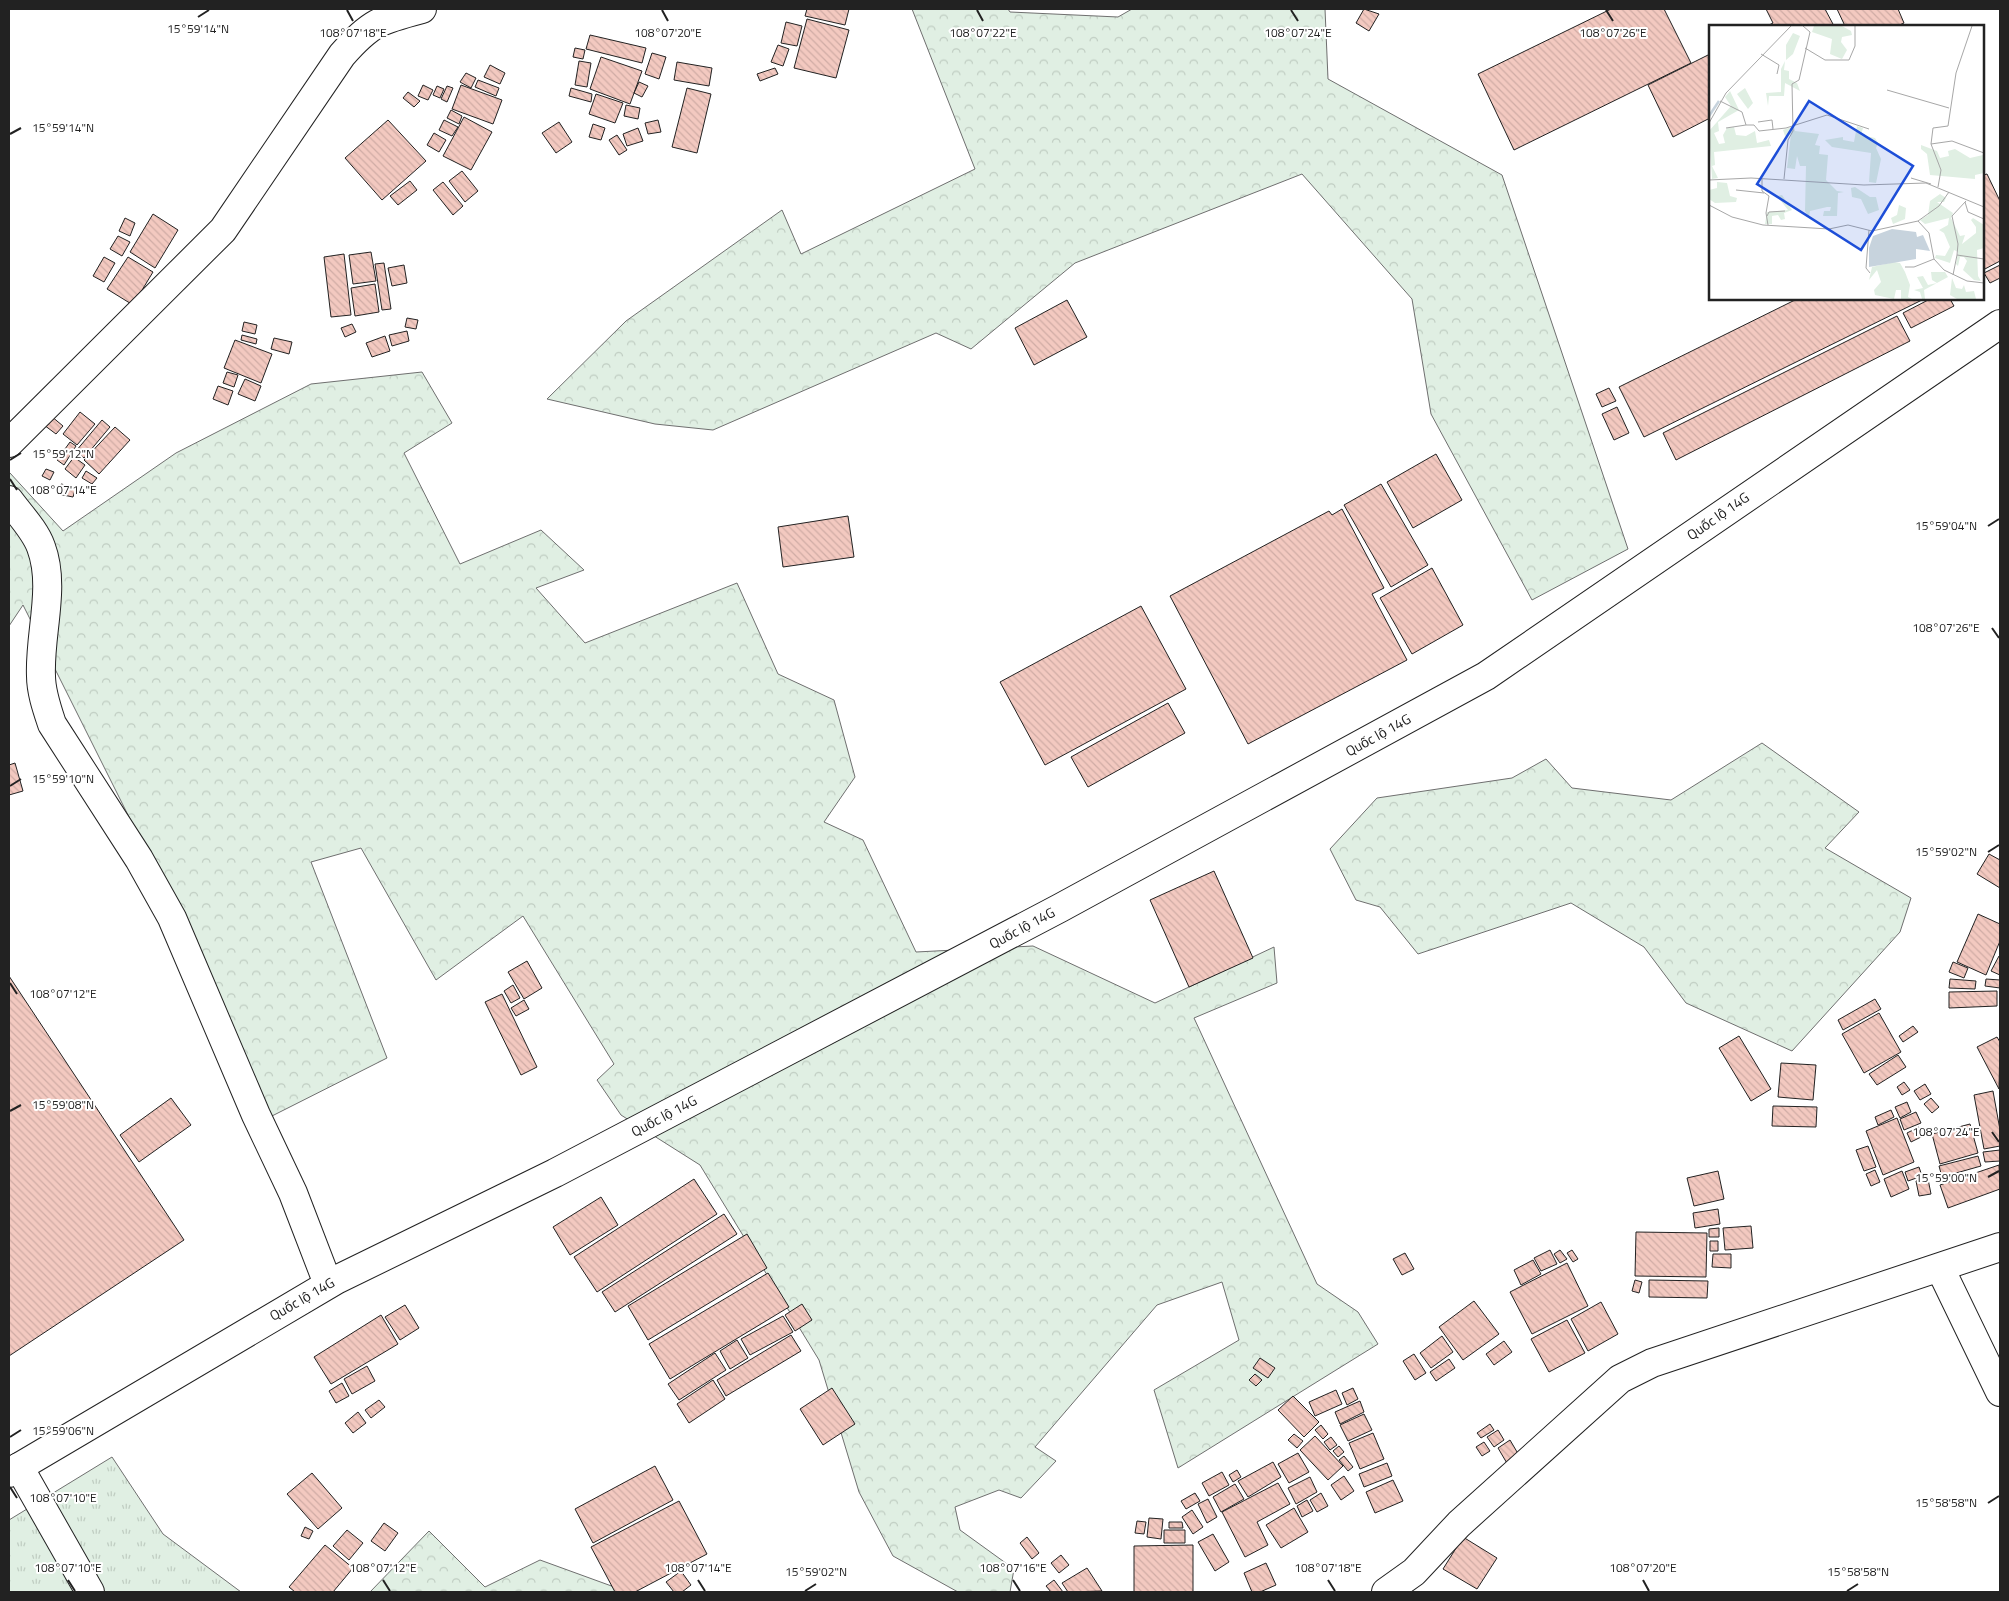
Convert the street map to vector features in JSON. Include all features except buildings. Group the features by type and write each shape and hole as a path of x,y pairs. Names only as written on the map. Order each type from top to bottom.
{"street":[{"path":"9,443 223,230 342,55 361,34 384,19 422,9"},
{"name":"Quốc lộ 14G","path":"14,1470 328,1284 555,1174 1060,908 1486,676 2000,324"},
{"path":"9,500 40,545 45,560 46,592 41,676 44,699 52,724 140,860 172,918 256,1115 293,1193 328,1284"},
{"path":"1386,1592 1414,1572 1460,1524 1620,1379 1652,1363 2000,1247"},
{"path":"1940,1268 2000,1392"},
{"path":"14,1470 90,1592"}],"green space":[{"path":"912,9 1008,9 1010,12 1118,17 1132,9 1325,9 1328,79 1502,175 1628,549 1532,600 1431,414 1412,299 1302,174 1075,263 971,349 936,333 713,430 655,424 547,399 626,321 782,210 801,254 975,169"},
{"path":"422,372 452,423 404,453 460,564 541,530 584,570 536,588 585,643 737,583 778,674 834,700 855,777 824,822 863,840 916,952 1033,946 1155,1003 1274,947 1277,983 1194,1018 1317,1284 1358,1312 1378,1344 1178,1468 1154,1390 1239,1340 1222,1282 1157,1305 1035,1447 1056,1461 1021,1498 999,1490 955,1507 960,1530 1014,1569 1010,1592 958,1592 893,1556 859,1492 819,1360 700,1165 621,1115 597,1080 614,1064 523,916 436,980 361,848 311,862 387,1058 266,1119 169,897 23,605 9,626 9,475 10,473 63,531 176,453 311,384"},
{"path":"1762,743 1859,812 1825,848 1911,898 1900,932 1792,1051 1686,1003 1644,947 1571,903 1418,954 1380,907 1356,900 1330,849 1377,798 1512,778 1546,759 1572,788 1671,800"},
{"path":"112,1457 163,1534 241,1592 9,1592 9,1520"},
{"path":"429,1531 485,1587 540,1560 628,1592 370,1592"}]}
